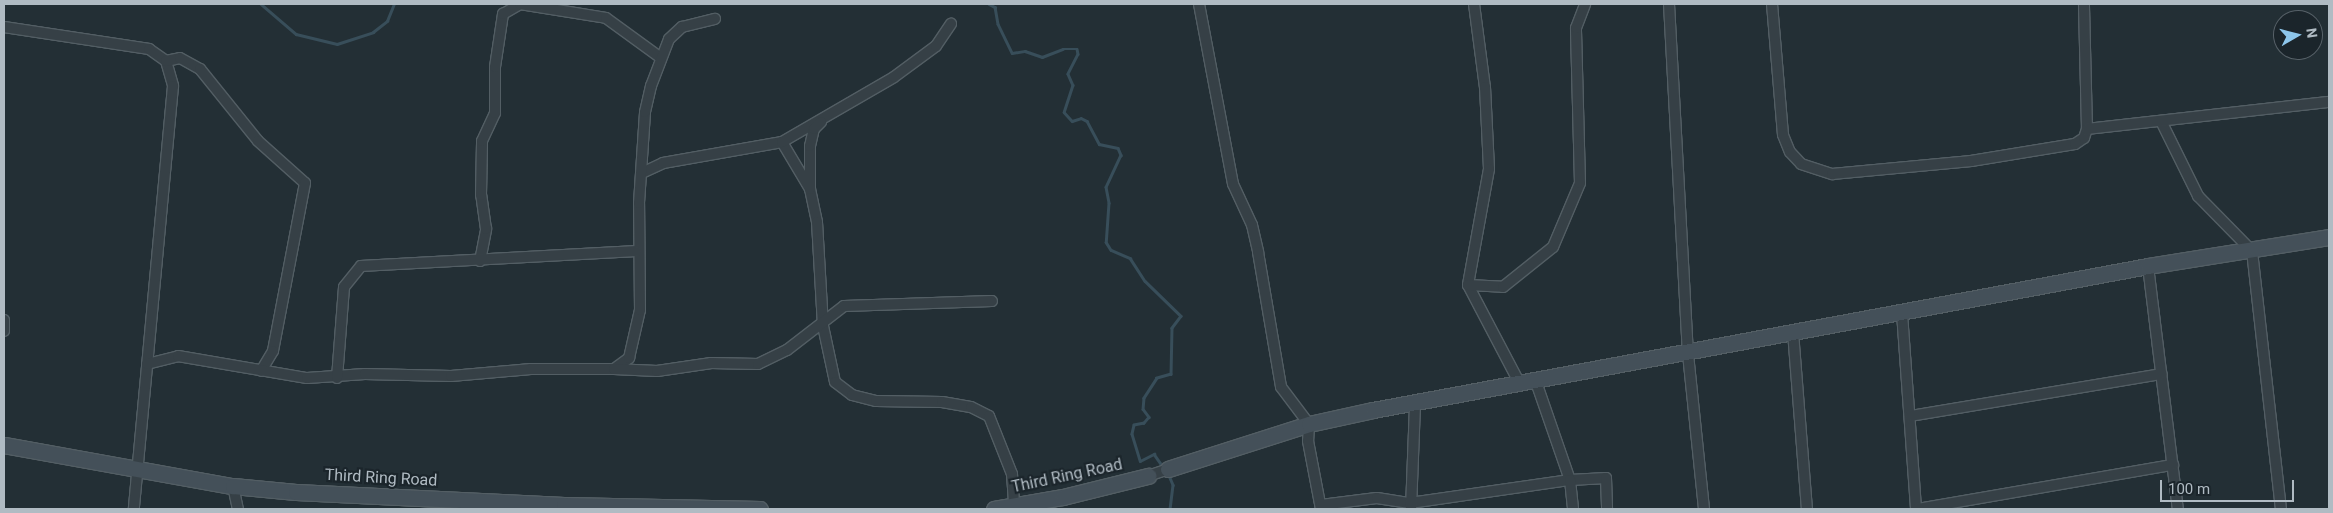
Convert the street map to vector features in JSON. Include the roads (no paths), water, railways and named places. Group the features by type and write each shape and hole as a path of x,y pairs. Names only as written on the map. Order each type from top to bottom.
{"street":[{"path":"480,261 486,229 481,195 482,141 495,113 495,75 503,14 520,4 606,18 661,58"},
{"path":"1199,4 1233,184 1252,225 1258,252 1281,387 1309,424 1308,441 1321,507 1377,498 1410,506 1570,480 1606,478 1607,509"},
{"path":"1474,4 1485,87 1489,169 1468,285 1519,382"},
{"path":"1468,285 1503,287 1553,246 1580,183 1576,28 1585,4"},
{"path":"1669,4 1688,354 1704,509"},
{"path":"1772,4 1783,135 1790,152 1814,170 1859,173 1980,160 2075,144 2084,138 2086,129 2084,4"},
{"path":"630,372 629,358 640,310 637,251 644,172 645,112 661,58 669,39 682,27 715,19"},
{"path":"644,172 662,163 782,142 922,56 936,46 951,24"},
{"path":"4,27 149,48 166,61 173,86 134,509"},
{"path":"166,61 180,58 200,69 258,141 305,183 273,350 261,372"},
{"path":"2086,129 2329,102"},
{"path":"827,116 814,129 810,189 817,222 823,326 835,382 852,395 876,400 942,402 971,407 989,416 1012,474 1014,506"},
{"path":"2161,121 2198,196 2252,251 2281,509"},
{"path":"782,142 810,189"},
{"path":"1148,476 1309,424 1519,382 1688,354 1794,332 2148,266 2252,251 2329,237"},
{"path":"337,378 344,286 352,273 361,266 637,251"},
{"path":"2148,266 2178,509"},
{"path":"147,364 178,356 261,372 337,378 531,369 614,369 630,372 711,363 758,364 823,326 831,314 844,306 992,300"},
{"path":"1902,313 1916,509 2173,465"},
{"path":"4,320 4,331"},
{"path":"1794,332 1807,509"},
{"path":"614,369 629,358"},
{"path":"1910,416 2162,374"},
{"path":"1535,379 1570,480 1573,509"},
{"path":"1410,506 1415,403"},
{"name":"Third Ring Road","path":"4,445 233,486 463,504 760,509"},
{"name":"Third Ring Road","path":"994,509 1148,476"},
{"path":"233,486 238,509"}],"waterway":[{"path":"261,4 296,34 337,44 373,32 387,21 394,4"},
{"path":"989,4 995,7 998,24 1012,53 1025,51 1042,57 1063,49 1077,49 1078,54 1068,74 1073,85 1064,112 1072,121 1081,118 1087,121 1099,144 1118,148 1121,155 1106,187 1109,203 1106,242 1111,250 1130,258 1145,281 1181,316 1172,328 1171,374 1157,378 1144,398 1143,409 1149,417 1144,423 1134,425 1132,434 1140,461 1154,454 1163,467"},
{"path":"1168,473 1173,485 1170,509"}]}
